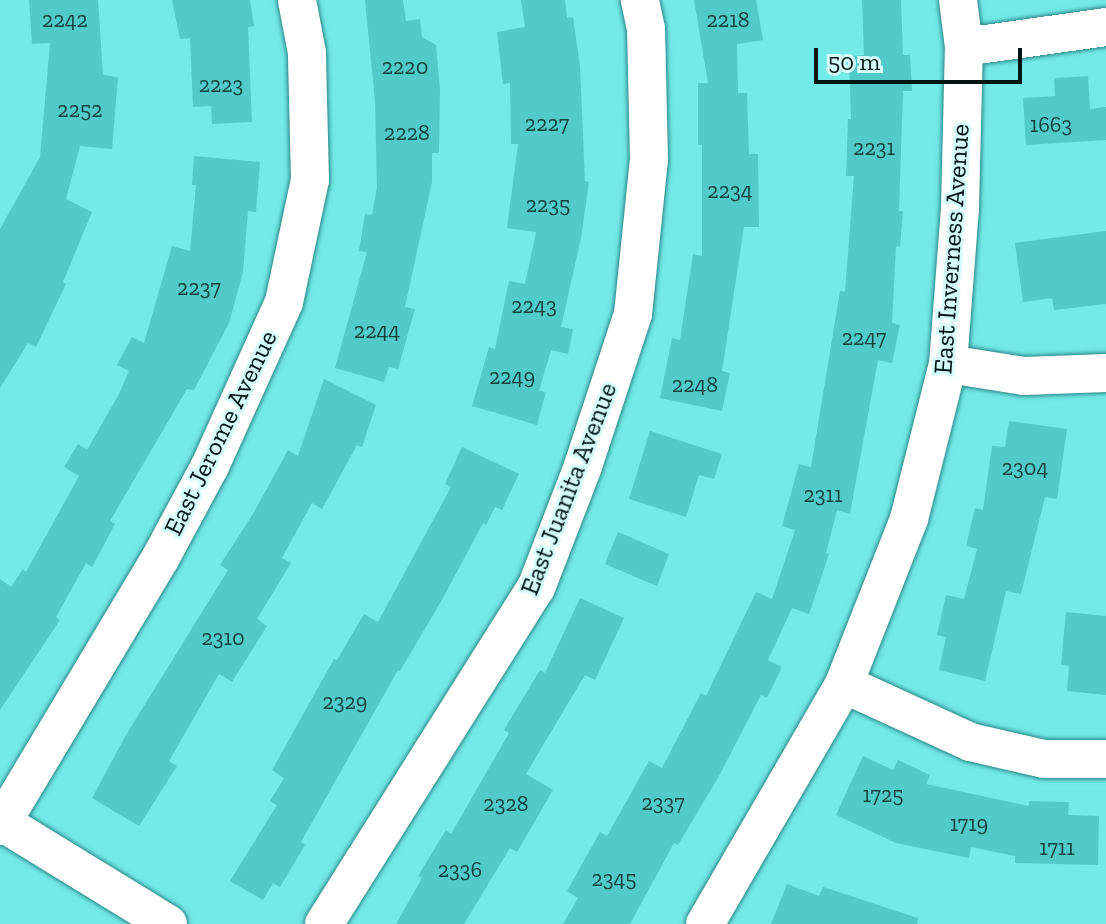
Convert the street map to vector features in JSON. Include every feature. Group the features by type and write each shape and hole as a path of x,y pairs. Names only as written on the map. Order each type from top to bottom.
{"street":[{"name":"East Jerome Avenue","path":"1,823 189,505 284,302 310,180 307,53 297,0"},
{"name":"East Juanita Avenue","path":"324,924 536,588 583,466 633,314 649,160 646,29 640,0"},
{"name":"East Inverness Avenue","path":"705,924 844,684 909,519 948,364 960,208 964,47 958,0"},
{"path":"964,47 1106,27"},
{"path":"948,364 1024,376 1106,373"},
{"path":"844,684 970,742 1044,759 1106,759"},
{"path":"1,823 168,924"}],"building":[{"path":"29,0 98,0 103,75 118,77 112,149 80,146 66,199 92,212 63,282 66,284 36,347 28,343 0,388 0,229 40,157 50,43 32,44"},
{"path":"172,0 250,0 254,26 248,27 252,122 212,124 211,106 193,107 190,38 180,39"},
{"path":"365,0 403,0 406,21 420,19 422,37 436,45 440,89 439,153 432,153 432,182 405,307 415,309 398,369 389,367 384,382 335,368 367,252 359,251 365,214 372,215 377,187 375,101"},
{"path":"521,0 565,0 567,18 573,17 580,66 585,181 589,182 581,238 561,327 573,329 568,354 551,350 539,391 546,392 537,425 472,406 489,347 495,349 509,281 525,284 536,232 507,228 518,144 511,144 510,83 503,84 497,32 525,27"},
{"path":"694,0 756,0 763,40 737,44 738,93 747,93 749,154 758,154 759,227 744,227 722,371 730,373 722,411 660,398 672,338 680,340 693,254 702,256 702,145 698,145 698,83 708,83"},
{"path":"862,0 901,0 903,55 910,55 912,91 903,91 899,211 903,211 900,247 896,246 892,323 900,325 892,363 878,360 850,514 837,510 826,553 829,554 809,614 792,608 768,660 782,667 767,698 761,695 719,776 678,845 674,843 630,924 563,924 578,898 567,891 600,832 607,836 649,761 662,768 701,693 706,696 756,592 772,599 795,530 782,526 799,464 811,467 840,291 845,292 854,176 846,176 848,119 851,119 849,56 864,55"},
{"path":"1088,76 1090,109 1106,107 1106,140 1026,145 1023,98 1055,96 1054,78"},
{"path":"194,156 260,162 256,212 248,211 243,272 229,323 194,390 187,389 110,521 115,524 92,567 86,563 56,617 60,620 0,710 0,579 11,587 23,569 26,572 79,476 64,467 78,444 87,450 119,394 129,371 117,365 132,337 144,343 172,246 190,251 196,185 192,185"},
{"path":"1106,231 1106,304 1054,310 1052,298 1023,302 1015,243"},
{"path":"324,379 376,405 362,447 357,445 322,509 312,503 282,558 291,563 257,619 267,626 232,682 219,674 169,761 177,766 139,826 92,798 126,735 228,570 220,565 253,514 288,450 298,456"},
{"path":"1009,421 1067,429 1057,499 1045,497 1021,594 1006,591 985,681 939,670 946,637 937,635 946,595 964,599 977,549 966,546 975,508 983,510 992,446 1005,447"},
{"path":"650,431 722,454 714,479 699,475 686,517 629,499"},
{"path":"462,447 519,474 502,510 495,507 486,525 483,523 443,598 398,670 301,842 305,845 280,887 273,883 263,900 230,881 277,805 270,801 284,778 272,770 334,659 337,660 364,614 378,622 451,487 445,484"},
{"path":"618,532 669,554 657,586 605,564"},
{"path":"580,598 624,618 595,680 585,675 526,774 553,790 517,852 510,848 464,924 396,924 422,878 418,876 446,830 451,834 509,733 504,730 540,670 545,673"},
{"path":"1066,612 1106,616 1106,695 1067,691 1069,666 1061,665"},
{"path":"863,756 893,770 898,760 930,775 926,784 1029,806 1029,801 1069,802 1068,815 1099,816 1098,865 1015,863 1015,856 971,847 969,858 896,843 836,815"},
{"path":"787,884 819,896 823,887 918,918 917,924 771,924"}]}
